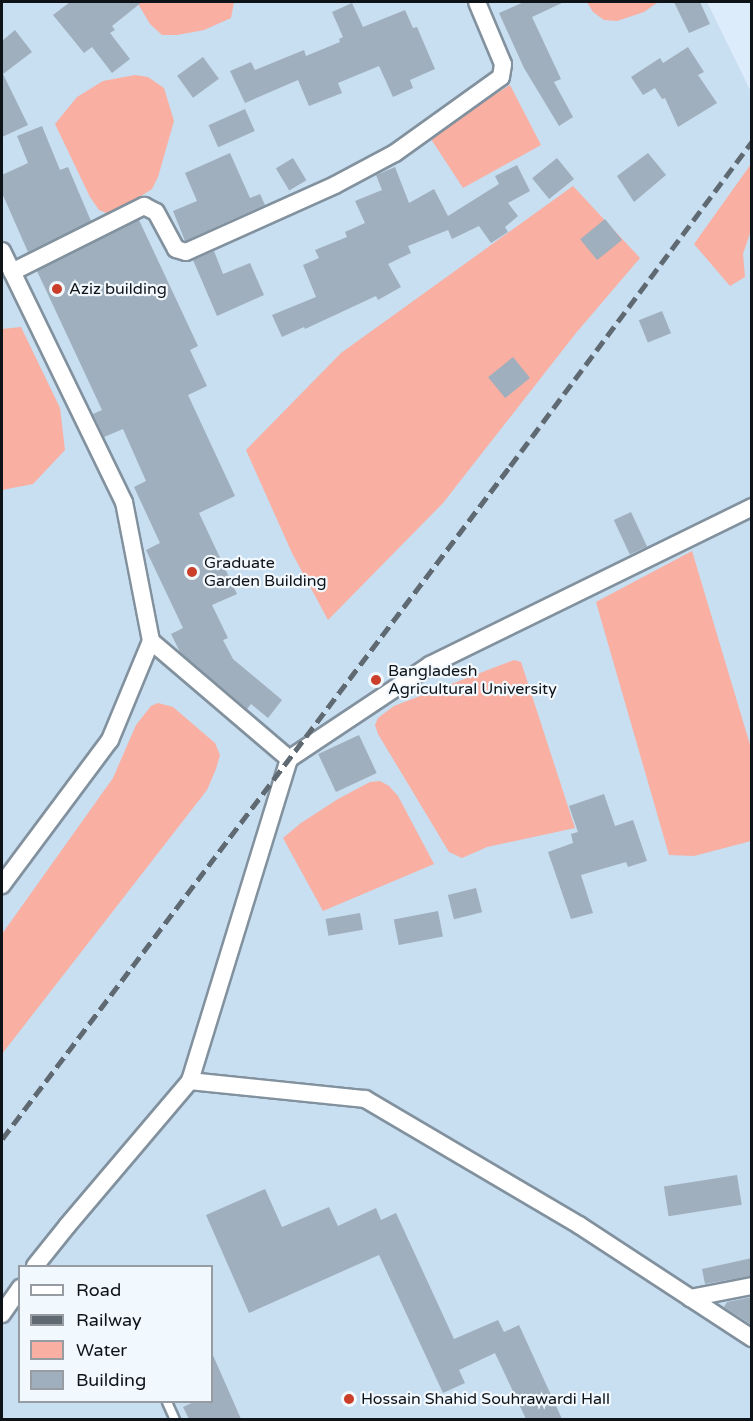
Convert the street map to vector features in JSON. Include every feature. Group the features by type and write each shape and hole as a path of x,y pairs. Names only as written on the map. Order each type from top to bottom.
{"street":[{"path":"12,272 144,206 156,212 176,249 186,252 294,204 395,153 501,77 503,64 477,2"},
{"path":"2,251 124,502 151,640 110,740 2,885"},
{"path":"36,1265 190,1082 289,759 430,665 752,507"},
{"path":"151,640 289,759"},
{"path":"190,1082 365,1099 579,1226 752,1338"},
{"path":"690,1298 752,1286"},
{"path":"2,1312 18,1291"}],"lane":[{"path":"168,1403 175,1419"}],"shaded area":[{"name":"Bangladesh Agricultural University","path":"2,2 707,2 752,94 751,1419 2,1420"}],"water":[{"path":"137,2 234,2 231,18 204,30 162,35 150,24"},
{"path":"587,2 658,2 644,12 617,21 604,20 593,12"},
{"path":"135,75 148,77 164,88 174,121 158,177 152,189 111,215 99,210 90,197 55,124 77,97 103,81"},
{"path":"510,85 541,145 463,188 429,136"},
{"path":"751,164 751,230 743,254 745,277 730,286 694,244"},
{"path":"573,186 640,258 576,333 443,503 328,620 292,553 246,450 341,353"},
{"path":"21,327 60,408 65,450 33,484 2,490 2,329"},
{"path":"692,551 751,748 751,841 694,856 669,855 596,602"},
{"path":"514,660 521,662 575,828 487,847 462,858 449,852 378,734 375,725 378,718 394,706"},
{"path":"158,703 173,707 215,743 220,755 207,790 2,1054 2,934 113,778 136,725 151,706"},
{"path":"380,781 389,786 398,796 434,864 323,911 283,838 301,823 338,799 370,782"}],"building":[{"path":"70,2 142,2 112,26 115,30 110,33 130,59 112,73 92,47 84,53 53,15"},
{"path":"524,2 564,2 532,17 561,79 554,82 573,117 559,126 524,68 499,13"},
{"path":"674,2 700,2 710,24 689,33"},
{"path":"352,3 363,27 405,10 413,28 417,27 435,69 410,80 413,88 393,97 379,66 338,83 342,93 309,106 298,80 245,103 230,71 251,62 255,70 304,50 306,56 340,42 339,39 343,37 332,12"},
{"path":"15,30 32,52 3,74 28,125 2,137 2,41"},
{"path":"688,47 704,72 698,75 717,103 678,127 665,98 662,99 655,88 643,95 631,77 660,58 663,63"},
{"path":"203,57 219,79 193,98 177,76"},
{"path":"245,109 255,131 218,147 208,125"},
{"path":"42,126 60,170 68,167 91,221 28,252 2,193 2,175 28,163 17,136"},
{"path":"230,153 250,198 260,194 265,205 185,241 173,211 197,201 185,173"},
{"path":"648,153 666,175 634,202 617,176"},
{"path":"293,158 306,180 289,191 276,168"},
{"path":"557,158 574,179 549,199 532,178"},
{"path":"517,165 530,191 508,203 518,216 505,227 508,232 491,243 479,226 452,239 448,230 408,246 411,253 388,264 401,287 378,300 376,296 305,329 304,327 282,337 272,315 316,297 303,265 319,258 315,250 347,237 345,232 365,223 355,201 382,190 376,175 395,167 409,203 434,189 448,216 499,184 495,176"},
{"path":"605,219 622,240 597,260 580,239"},
{"path":"139,220 198,346 190,350 207,386 188,395 235,496 199,513 237,594 212,605 228,638 223,640 233,659 282,700 268,718 251,704 247,709 180,652 171,634 183,628 146,550 160,543 134,487 146,481 123,429 104,437 93,414 102,410 37,271"},
{"path":"214,251 223,274 250,263 264,295 217,316 193,260"},
{"path":"662,311 671,333 648,343 639,320"},
{"path":"513,357 530,378 505,398 488,377"},
{"path":"631,512 647,546 630,554 614,520"},
{"path":"359,735 377,773 336,792 318,754"},
{"path":"604,794 615,826 633,820 647,861 628,867 626,862 581,875 593,913 571,919 548,852 573,843 571,834 578,832 569,806"},
{"path":"476,888 482,912 454,919 448,895"},
{"path":"438,911 443,937 399,945 394,920"},
{"path":"360,913 363,930 328,936 326,919"},
{"path":"737,1175 742,1205 669,1216 664,1187"},
{"path":"265,1189 282,1227 329,1207 338,1226 376,1208 381,1220 396,1213 454,1339 498,1320 504,1332 519,1325 562,1419 526,1419 495,1353 459,1370 465,1383 443,1393 379,1255 249,1313 206,1215"},
{"path":"752,1258 752,1276 705,1284 702,1269"},
{"path":"752,1297 752,1325 724,1307 727,1302"},
{"path":"213,1355 241,1419 189,1419 183,1407 192,1403 213,1403"}],"railway":[{"path":"2,1139 752,141"}],"place":[{"name":"Aziz building","path":"57,289"},
{"name":"Graduate Garden Building","path":"192,572"},
{"name":"Bangladesh Agricultural University","path":"376,680"},
{"name":"Hossain Shahid Souhrawardi Hall","path":"349,1399"}]}
